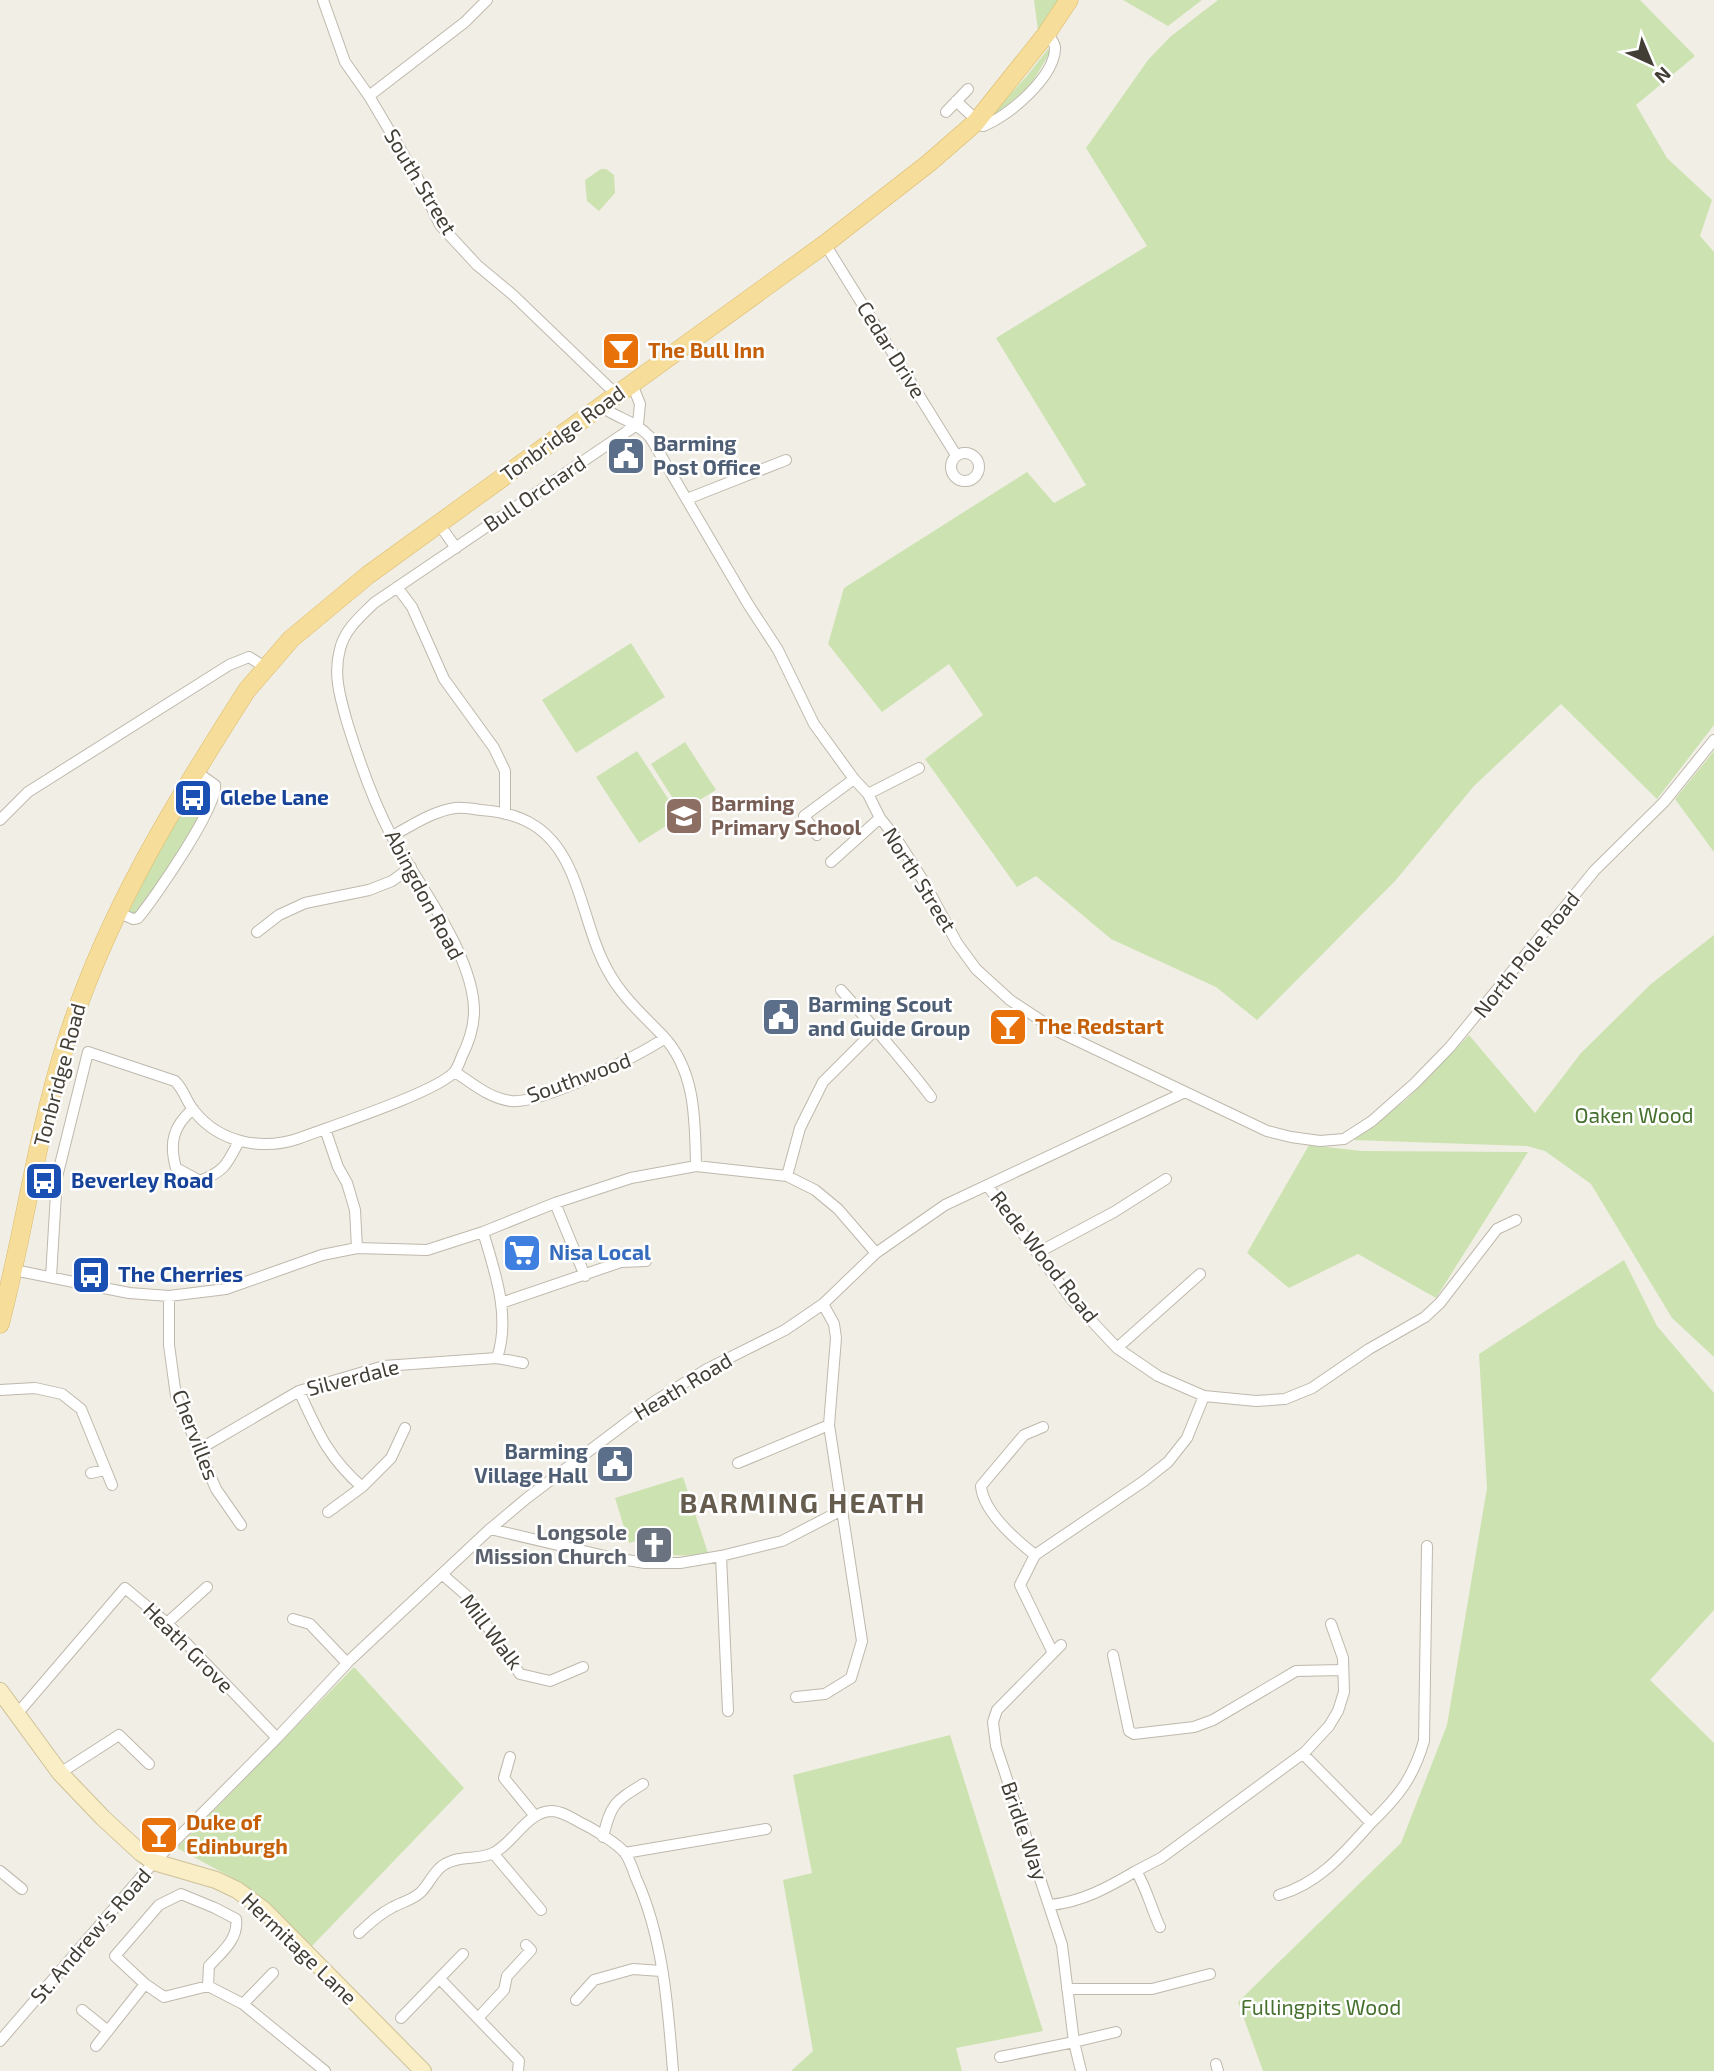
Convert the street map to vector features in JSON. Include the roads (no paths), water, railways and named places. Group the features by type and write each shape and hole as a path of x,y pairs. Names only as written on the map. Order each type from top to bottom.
{"main road":[{"name":"Tonbridge Road","path":"0,1324 63,1051 88,977 153,841 247,690 265,667 291,639 349,591 825,244 929,163 976,122 1047,33 1069,0"},
{"path":"0,1691 60,1773 103,1818 154,1862"},
{"name":"Hermitage Lane","path":"154,1862 216,1880 257,1905 423,2071"}],"street":[{"name":"South Street","path":"323,0 345,62 369,96 418,179 440,225 477,265 513,295 617,395"},
{"path":"369,96 465,22 487,0"},
{"path":"946,112 968,89"},
{"path":"956,101 976,122"},
{"name":"Cedar Drive","path":"825,244 956,455"},
{"path":"632,384 640,404 638,424"},
{"name":"North Street","path":"602,407 618,417 638,424 650,437 778,650 814,724 868,794 880,818 911,859 965,956 989,982 1029,1014 1057,1031 1185,1093 1267,1131 1291,1138 1320,1141"},
{"name":"Bull Orchard","path":"456,548 638,424"},
{"path":"687,499 786,460"},
{"path":"439,524 456,548"},
{"name":"Abingdon Road","path":"455,1072 471,1038 474,1010 470,986 457,951 392,836 365,779 336,674 340,648 350,626 374,603 456,548"},
{"path":"397,587 412,607 444,679 494,748 505,771 505,814"},
{"path":"0,820 28,792 229,665 249,657 265,667"},
{"name":"North Pole Road","path":"1320,1141 1344,1139 1372,1121 1415,1083 1479,1014 1595,870 1664,802 1714,740"},
{"path":"868,794 919,768"},
{"path":"117,912 132,919 138,918 184,852 214,799 215,786 195,771"},
{"path":"817,835 804,816 854,779"},
{"path":"392,836 424,818 455,808 505,814 533,823 552,840 570,870 608,971 634,1008 665,1038 685,1070 695,1114 696,1166"},
{"path":"831,862 880,818"},
{"path":"257,932 279,915 305,903 369,890 392,881 411,867"},
{"path":"838,988 896,1051 931,1097"},
{"path":"787,1176 800,1128 823,1082 875,1030"},
{"name":"Southwood","path":"455,1072 491,1096 514,1101 540,1096 607,1070 640,1055 665,1038"},
{"path":"51,1277 57,1177 88,1052 175,1081 184,1091 192,1109 206,1124 222,1135 239,1141 262,1144 288,1142 325,1129 418,1092 455,1072"},
{"name":"Heath Road","path":"154,1862 347,1663 490,1529 590,1449 655,1401 707,1369 785,1330 823,1304 876,1253 945,1205 1185,1093"},
{"path":"192,1109 181,1119 172,1139 176,1168 200,1181 224,1169 239,1141"},
{"path":"325,1129 355,1210 357,1248"},
{"path":"14,1270 129,1293 169,1296 226,1289 322,1255 357,1248 427,1250 631,1178 696,1166 787,1176 815,1190 838,1209 876,1253"},
{"path":"1037,1253 1114,1212 1166,1180"},
{"name":"Rede Wood Road","path":"987,1185 1072,1300 1117,1348 1158,1376 1204,1396 1256,1401 1285,1399 1312,1388 1369,1349 1425,1317 1440,1303 1497,1229 1516,1220"},
{"path":"555,1203 584,1276"},
{"path":"483,1232 496,1273 501,1303 501,1347 497,1358"},
{"path":"501,1303 621,1262 646,1261"},
{"path":"1117,1348 1200,1274"},
{"name":"Chervilles","path":"169,1296 169,1345 176,1396 216,1489 242,1525"},
{"path":"796,1697 825,1694 851,1678 862,1641 829,1424 836,1338 834,1324 823,1304"},
{"name":"Silverdale","path":"198,1450 299,1391 384,1366 497,1358 523,1363"},
{"path":"0,1390 35,1388 62,1394 81,1409 112,1485"},
{"path":"299,1391 323,1444 340,1468 362,1487"},
{"path":"1043,1427 1024,1435 981,1486 987,1504 1008,1531 1035,1555 1168,1462 1187,1438 1204,1396"},
{"path":"738,1463 829,1424"},
{"path":"328,1512 362,1487 391,1458 405,1428"},
{"path":"91,1473 105,1469"},
{"path":"490,1529 645,1563 680,1563 782,1541 842,1510"},
{"path":"1279,1895 1299,1889 1322,1874 1344,1854 1403,1790 1418,1764 1424,1741 1427,1546"},
{"name":"Bridle Way","path":"1035,1555 1020,1585 1057,1649 997,1710 993,1722 996,1746 1062,1945 1074,2044 1081,2071"},
{"path":"721,1556 728,1711"},
{"name":"Mill Walk","path":"443,1575 466,1595 520,1674 550,1681 583,1667"},
{"path":"167,1623 207,1587"},
{"name":"Heath Grove","path":"17,1714 125,1588 167,1623 277,1738"},
{"path":"293,1619 310,1624 347,1663"},
{"path":"1050,1905 1067,1903 1107,1889 1161,1858 1303,1754 1329,1726 1338,1711 1344,1692 1343,1658 1331,1624"},
{"path":"1113,1655 1129,1731 1134,1734 1194,1727 1213,1720 1296,1671 1343,1670"},
{"path":"60,1773 118,1735 149,1764"},
{"path":"1303,1754 1371,1823"},
{"path":"510,1757 504,1778 535,1816"},
{"path":"603,1837 609,1815 617,1800 643,1784"},
{"path":"359,1933 373,1918 422,1891 444,1864 459,1858 475,1858 493,1853 535,1816 550,1811 562,1814 588,1826 625,1853 652,1920 662,1971 673,2071"},
{"path":"625,1853 766,1829"},
{"path":"493,1853 541,1910"},
{"name":"St. Andrew's Road","path":"0,2041 154,1862"},
{"path":"0,1871 22,1889"},
{"path":"1136,1871 1148,1891 1160,1927"},
{"path":"208,1986 209,1966 225,1950 235,1934 236,1919 181,1894 159,1905 115,1956 145,1984 164,1997 208,1986 243,2004 325,2071"},
{"path":"478,2018 504,1990 507,1976 531,1950 526,1945"},
{"path":"401,2018 463,1954"},
{"path":"576,2000 594,1980 633,1969 662,1971"},
{"path":"243,2004 273,1973"},
{"path":"1068,1989 1152,1989 1210,1974"},
{"path":"440,1979 519,2061 518,2071"},
{"path":"96,2046 145,1984"},
{"path":"82,2010 108,2031"},
{"path":"1000,2057 1074,2044 1116,2032"}],"place":[{"name":"The Bull Inn","path":"621,351"},
{"name":"Barming Post Office","path":"626,456"},
{"name":"Glebe Lane","path":"193,798"},
{"name":"Barming Primary School","path":"684,816"},
{"name":"Barming Scout and Guide Group","path":"781,1017"},
{"name":"The Redstart","path":"1008,1027"},
{"name":"Beverley Road","path":"44,1181"},
{"name":"Nisa Local","path":"522,1253"},
{"name":"The Cherries","path":"91,1275"},
{"name":"Barming Village Hall","path":"615,1464"},
{"name":"Longsole Mission Church","path":"654,1545"},
{"name":"Duke of Edinburgh","path":"159,1835"}],"district":[{"name":"BARMING HEATH","path":"803,1503"}],"park label":[{"name":"Oaken Wood","path":"1634,1116"},
{"name":"Fullingpits Wood","path":"1321,2008"}]}
